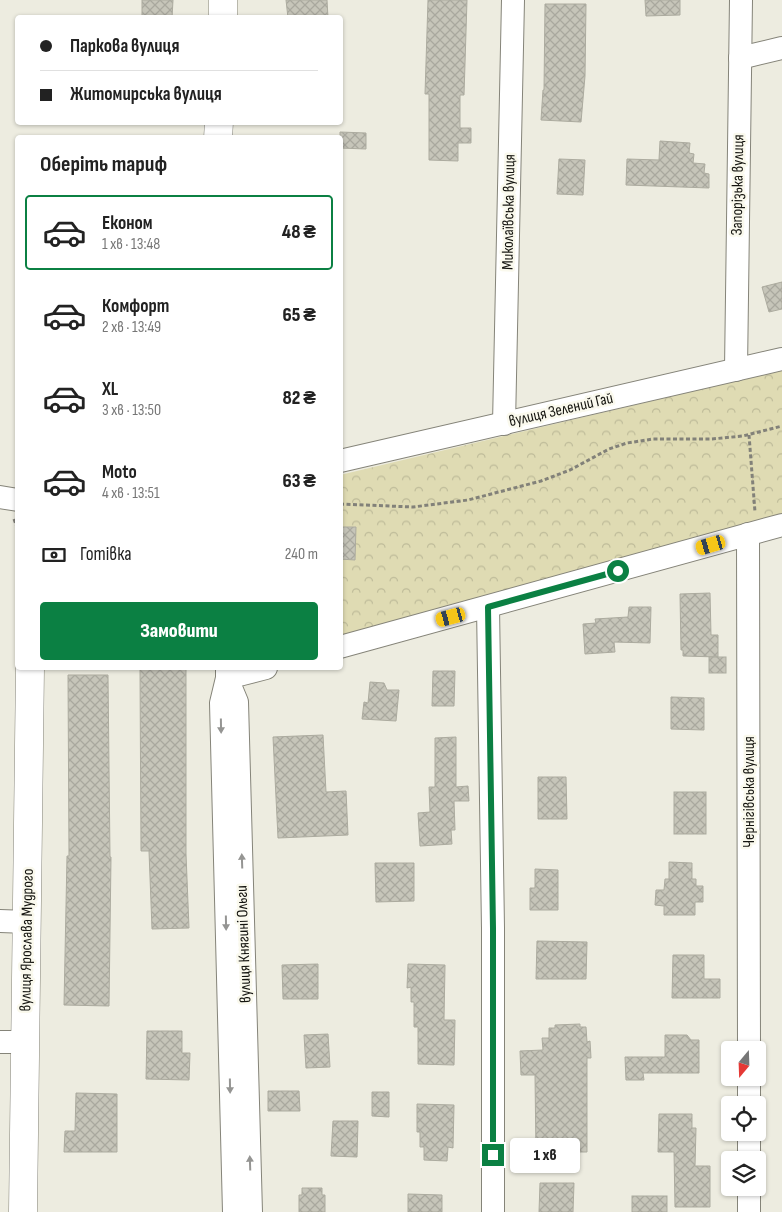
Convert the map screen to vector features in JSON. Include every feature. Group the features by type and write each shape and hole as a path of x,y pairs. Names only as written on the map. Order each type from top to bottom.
{"main road":[{"path":"223,0 223,15"},
{"name":"вулиця Ярослава Мудрого","path":"24,1212 13,1042 27,922 30,670"}],"street":[{"name":"Миколаївська вулиця","path":"504,424 513,0"},
{"name":"Запорізька вулиця","path":"736,370 741,0"},
{"path":"740,58 782,48"},
{"name":"вулиця Зелений Гай","path":"343,460 782,359"},
{"path":"343,646 488,607 752,527 782,525"},
{"name":"Чернігівська вулиця","path":"749,1041 752,527"},
{"path":"488,607 493,928 493,1212"},
{"path":"227,673 250,670"},
{"name":"вулиця Княгині Ольги","path":"227,673 221,703 234,1212"},
{"name":"вулиця Княгині Ольги","path":"227,673 237,702 251,1212"},
{"path":"0,921 27,922"},
{"path":"749,1196 749,1212"}],"path":[{"path":"343,504 413,507 468,500 541,481 570,470 609,449 627,443 653,439 712,439 749,435 782,426"},
{"path":"749,435 752,527"}],"green space":[{"path":"782,370 782,515 343,637 343,474"}],"building":[{"path":"142,0 173,0 172,15 142,15"},
{"path":"286,0 327,0 328,15 288,15"},
{"path":"428,0 467,0 464,95 460,95 460,128 471,128 471,143 458,143 458,161 429,160 429,94 425,94"},
{"path":"645,0 680,0 680,15 646,16"},
{"path":"545,4 586,4 585,76 581,122 541,120 544,90"},
{"path":"340,132 366,133 366,149 343,148 343,135 340,135"},
{"path":"660,141 690,143 689,153 694,154 693,163 705,164 704,173 709,174 709,188 626,185 627,159 659,160"},
{"path":"559,159 585,160 583,195 557,194"},
{"path":"782,282 782,309 769,312 762,287"},
{"path":"343,527 356,527 355,560 343,559"},
{"path":"710,593 711,635 718,635 718,657 683,656 683,650 681,650 680,594"},
{"path":"629,607 651,607 650,643 614,642 615,652 585,654 583,624 596,623 595,619 628,617"},
{"path":"709,657 726,657 726,673 709,673"},
{"path":"140,670 186,670 186,854 189,928 152,929 149,851 141,851"},
{"path":"433,671 455,671 454,706 432,706"},
{"path":"68,675 108,675 111,857 109,1006 64,1005 67,856 69,856"},
{"path":"370,682 384,683 387,690 399,690 396,721 362,719 364,702 368,703"},
{"path":"671,697 704,698 704,730 671,729"},
{"path":"323,735 326,792 346,791 348,835 278,838 273,737"},
{"path":"456,737 456,787 468,786 469,801 454,801 455,830 451,830 452,844 420,846 418,813 430,812 429,787 435,787 435,738"},
{"path":"538,777 566,777 567,819 538,819"},
{"path":"674,792 706,792 706,834 674,834"},
{"path":"669,862 692,863 692,879 696,879 696,886 703,886 703,902 695,902 695,915 664,915 664,906 655,905 656,890 664,890 665,879 669,879"},
{"path":"375,863 414,863 414,901 376,902"},
{"path":"535,869 558,870 558,910 530,910 530,888 535,888"},
{"path":"537,941 587,942 586,979 536,979"},
{"path":"673,955 704,955 704,979 720,979 720,998 672,998"},
{"path":"318,964 318,999 283,999 282,965"},
{"path":"408,964 445,965 444,1020 455,1020 454,1065 418,1064 418,1027 414,1027 414,1002 411,1002 411,987 407,988"},
{"path":"580,1024 580,1027 586,1027 587,1042 590,1041 591,1058 587,1058 587,1152 578,1152 578,1155 536,1154 535,1075 521,1075 520,1051 543,1050 542,1038 549,1038 549,1028 555,1028 555,1025"},
{"path":"147,1031 182,1031 182,1053 190,1053 189,1080 146,1079"},
{"path":"328,1034 330,1067 306,1068 304,1035"},
{"path":"665,1035 687,1035 691,1040 699,1040 699,1073 643,1073 644,1080 626,1080 625,1057 665,1057"},
{"path":"268,1091 299,1091 300,1111 268,1111"},
{"path":"372,1092 389,1092 389,1117 372,1116"},
{"path":"76,1093 117,1094 117,1152 64,1152 65,1131 75,1131"},
{"path":"417,1104 454,1105 453,1148 448,1147 447,1161 424,1160 424,1147 420,1147 420,1132 417,1132"},
{"path":"659,1114 692,1114 692,1128 696,1128 695,1166 710,1166 710,1207 675,1207 674,1152 658,1152"},
{"path":"333,1121 358,1121 357,1157 331,1156"},
{"path":"540,1183 574,1183 573,1212 539,1212"},
{"path":"302,1188 322,1188 322,1195 325,1195 325,1212 299,1212 299,1195 302,1195"},
{"path":"408,1194 442,1195 442,1212 408,1212"},
{"path":"632,1196 667,1196 667,1212 632,1212"}],"route":[{"path":"493,1155 493,928 488,607 618,571"}]}
